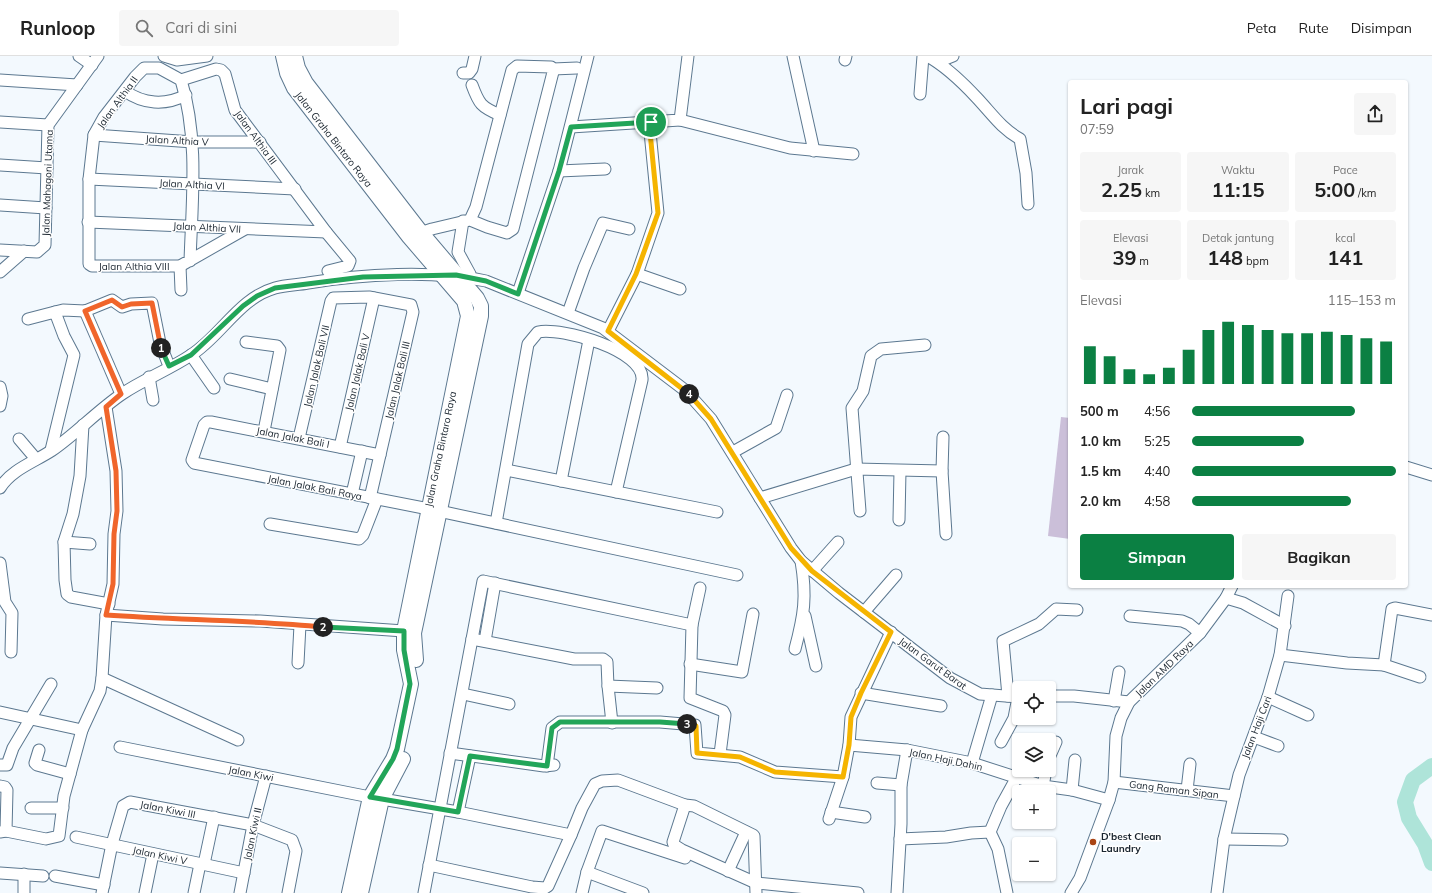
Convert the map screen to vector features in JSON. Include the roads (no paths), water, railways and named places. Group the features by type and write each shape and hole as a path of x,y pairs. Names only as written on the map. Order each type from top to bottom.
{"main road":[{"name":"Jalan Graha Bintaro Raya","path":"283,56 287,73 294,88 415,235 456,275 481,306 481,316 454,411 433,510 404,631 404,650 410,684 402,727 393,759 376,798 349,893"},
{"name":"Jalan Graha Bintaro Raya","path":"295,56 298,68 306,83 415,235"},
{"name":"Jalan Graha Bintaro Raya","path":"361,893 376,798 401,765 406,749 419,683 414,653 414,633 433,510"}],"street":[{"name":"Jalan Mahagoni Utama","path":"0,250 37,252 45,245 48,125 95,60 79,56"},
{"path":"185,264 191,227 193,142 186,96 181,80 156,68 165,56 177,60 207,56"},
{"path":"463,73 469,73 472,69 475,56"},
{"path":"518,294 559,171 588,56"},
{"path":"680,120 688,56"},
{"path":"793,56 814,151"},
{"path":"920,94 923,73 923,56"},
{"path":"927,56 938,62 976,97 1005,130 1020,139 1026,172 1028,204"},
{"path":"938,62 953,56"},
{"name":"Jalan Althia II","path":"88,264 89,179 94,135 104,117 140,71 144,68 156,68"},
{"path":"456,275 458,252 466,221 476,207 514,68 577,68"},
{"name":"Jalan Althia III","path":"181,80 216,69 221,70 225,74 232,103 248,127 326,232 350,261 348,266 328,271"},
{"path":"415,235 466,221 507,233 513,229 553,69"},
{"path":"0,80 77,85"},
{"path":"472,85 478,101 484,108 500,115"},
{"path":"125,91 138,98 157,103 172,101 186,96"},
{"path":"571,127 680,120 790,148 853,154"},
{"path":"0,122 48,125"},
{"path":"608,331 636,274 658,213 650,132 651,122"},
{"path":"244,142 248,127"},
{"name":"Jalan Althia V","path":"94,135 193,142 260,142"},
{"path":"0,165 47,168"},
{"path":"559,171 605,170"},
{"name":"Jalan Althia VI","path":"89,179 295,189"},
{"path":"0,205 46,208"},
{"name":"Jalan Althia VII","path":"88,222 326,232"},
{"path":"568,314 584,268 603,223 629,228"},
{"path":"185,264 245,229"},
{"path":"0,272 24,251"},
{"name":"Jalan Althia VIII","path":"88,264 92,266 185,264 181,290"},
{"path":"636,274 680,289"},
{"name":"Jalan Garut Barat","path":"0,488 14,472 51,450 121,394 149,377 191,355 243,306 257,296 275,288 363,277 456,275 486,281 604,328 686,391 711,419 791,548 801,561 864,612 950,678 971,691 1012,697"},
{"name":"Jalan Jalak Bali VII","path":"299,438 331,301 337,297 374,298"},
{"name":"Jalan Jalak Bali III","path":"270,524 358,539 363,535 373,498 380,454 413,312 411,305 374,298"},
{"name":"Jalan Jalak Bali V","path":"340,447 374,298"},
{"path":"28,319 63,310 85,311 110,300 114,300 122,307 151,302 156,318 160,344 169,366"},
{"path":"85,311 121,394"},
{"path":"51,450 74,355 64,336 55,312"},
{"path":"496,523 528,344 538,332 543,331 589,340 610,346 633,360 642,370 616,492"},
{"path":"561,481 589,340"},
{"path":"246,342 277,346 280,350 264,431"},
{"path":"860,511 852,408 863,390 871,356 881,349 925,345"},
{"path":"191,355 214,388"},
{"path":"149,377 153,400"},
{"path":"230,379 272,389"},
{"path":"0,387 2,396 0,406"},
{"path":"732,452 776,428 787,395"},
{"path":"0,786 6,787 7,790 3,832 46,839 57,838 60,835 62,808 82,730 102,684 107,609 113,584 116,485 113,444 106,407"},
{"name":"Jalan Jalak Bali I","path":"192,460 206,422 264,431 380,454"},
{"path":"83,425 80,476 73,514 64,542 65,580 67,594 71,597 107,609 163,619 260,621 300,625 404,631"},
{"path":"944,437 942,471 946,534"},
{"path":"20,439 36,459"},
{"path":"352,494 362,451"},
{"name":"Jalan Jalak Bali Raya","path":"192,460 194,463 433,510 737,575"},
{"path":"1408,468 1432,475"},
{"path":"760,498 856,469 942,471"},
{"path":"506,470 718,512"},
{"path":"898,520 900,471"},
{"path":"64,542 90,544"},
{"path":"812,571 838,542"},
{"path":"795,649 804,614 805,580 801,561"},
{"path":"0,563 5,602 12,613 11,652"},
{"path":"864,612 896,575"},
{"path":"424,893 439,808 463,694 482,582 484,580 692,625"},
{"path":"485,641 495,583"},
{"path":"700,588 692,625 690,698 723,711 725,715 720,754"},
{"name":"Jalan AMD Raya","path":"1071,893 1080,878 1109,800 1114,782 1116,736 1121,718 1129,702 1200,633 1226,598 1231,588"},
{"name":"Jalan Haji Cari","path":"1217,893 1224,840 1234,796 1245,756 1254,737 1268,697 1280,655 1288,596"},
{"path":"1226,598 1243,604 1285,626"},
{"path":"1384,665 1392,609 1395,608 1432,615"},
{"path":"1012,683 1003,641 1039,624 1056,609 1077,610"},
{"path":"690,664 742,672 753,614"},
{"path":"804,614 816,666"},
{"path":"1130,616 1182,621 1189,624 1200,633"},
{"path":"298,663 300,625"},
{"path":"865,817 830,816 843,777 849,745 851,717 891,632"},
{"path":"472,639 574,659 604,659 607,662 612,723"},
{"path":"1280,655 1347,663 1384,665 1420,677"},
{"path":"1114,701 1119,672"},
{"path":"102,678 138,693 238,740"},
{"path":"0,765 8,763 13,748 32,720 51,684"},
{"path":"608,686 657,688"},
{"path":"861,693 941,706"},
{"path":"463,694 509,704"},
{"path":"972,763 992,695"},
{"path":"1056,696 1074,696 1129,702"},
{"path":"1268,697 1308,715"},
{"path":"0,712 82,730"},
{"path":"450,753 551,766 552,728 560,722 660,722 695,725 697,753 740,757 775,772 843,777"},
{"path":"1001,742 1012,722"},
{"path":"1254,737 1278,746"},
{"name":"Jalan Haji Dahin","path":"849,745 907,750 972,763 1012,775"},
{"name":"Jalan Kiwi","path":"120,747 376,798 439,808 571,836"},
{"path":"39,750 35,763 37,765 70,774"},
{"path":"896,893 900,839 901,785 907,750"},
{"path":"458,812 470,756"},
{"path":"1072,790 1075,760"},
{"path":"1187,790 1190,764"},
{"name":"Jalan Kiwi II","path":"240,893 253,825 266,776"},
{"path":"1007,893 998,849 990,832 999,810 1016,777"},
{"name":"Jalan Haji Dahin","path":"1020,777 1040,785"},
{"path":"429,866 532,888 545,888 548,886 594,784 602,781 618,780 685,805 694,806 754,836 756,888"},
{"name":"Gang Raman Sipan","path":"1114,782 1234,796"},
{"path":"876,783 901,785"},
{"name":"Jalan Haji Dahin","path":"1056,788 1072,790 1109,800"},
{"name":"Jalan Kiwi III","path":"112,844 123,806 130,802 253,825 292,840 296,851 288,893"},
{"path":"685,805 674,836 674,845 728,871 756,888 858,893"},
{"path":"31,808 62,808"},
{"path":"194,893 214,818"},
{"path":"582,893 587,872 602,831 684,858"},
{"path":"728,871 746,832"},
{"path":"900,839 946,837 990,832"},
{"name":"Jalan Kiwi V","path":"76,837 244,873"},
{"path":"1224,840 1282,840"},
{"path":"55,876 103,889 112,844"},
{"path":"145,893 153,854"},
{"path":"587,872 643,893"},
{"path":"0,873 43,876"},
{"path":"24,874 24,893"}],"waterway":[{"path":"1432,766 1413,780 1405,802 1409,818 1425,844 1432,863"}],"place":[{"name":"D'best Clean Laundry","path":"1093,842"}]}
